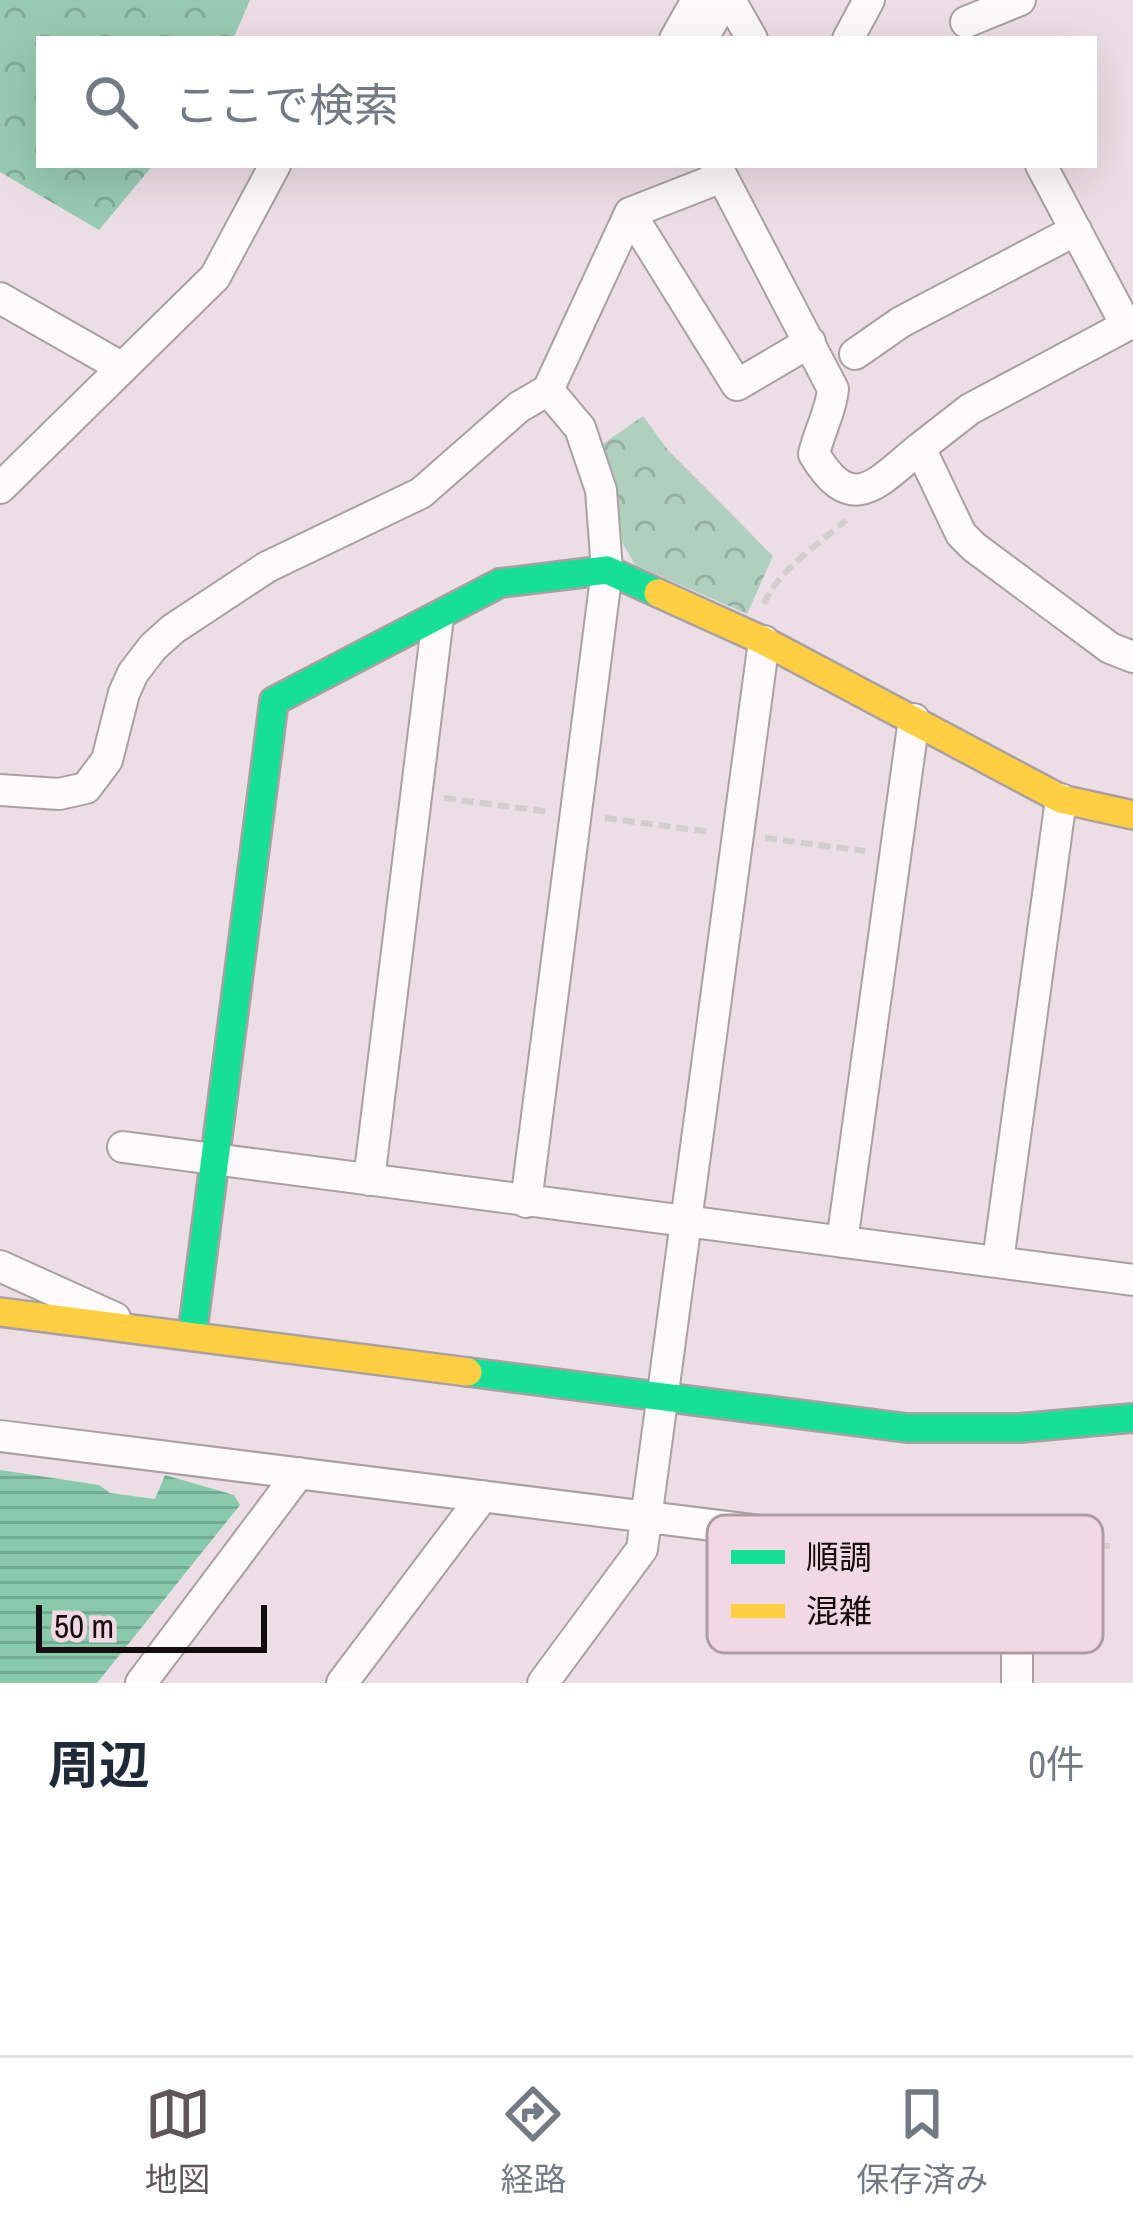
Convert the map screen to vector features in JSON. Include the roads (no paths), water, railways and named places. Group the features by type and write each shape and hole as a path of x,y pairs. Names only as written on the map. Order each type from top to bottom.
{"street":[{"path":"677,36 697,0"},
{"path":"704,36 727,0 750,36"},
{"path":"850,36 869,0"},
{"path":"965,20 1020,0"},
{"path":"0,488 215,277 272,168"},
{"path":"0,790 58,794 86,788 107,760 124,693 134,673 173,629 267,567 422,493 519,407 548,390 629,213 719,171 833,389 814,454 842,489 854,493 875,484 970,409 1130,323 1043,168"},
{"path":"629,213 737,386 810,342"},
{"path":"855,354 902,322 1076,230"},
{"path":"0,298 122,367"},
{"path":"526,1202 607,570 601,490 580,428 548,390"},
{"path":"920,448 961,533 974,547 1110,648 1133,657"},
{"path":"192,1336 274,701 500,583 607,570 757,637 1060,799 1133,815"},
{"path":"369,1180 438,617"},
{"path":"543,1683 637,1559 647,1519 739,835 757,637"},
{"path":"842,1242 914,719"},
{"path":"998,1261 1060,799"},
{"path":"123,1148 1133,1280"},
{"path":"0,1266 138,1328"},
{"path":"0,1312 907,1428 1080,1425 1133,1418"},
{"path":"0,1436 707,1526"},
{"path":"141,1683 299,1473"},
{"path":"342,1683 483,1496"}]}
